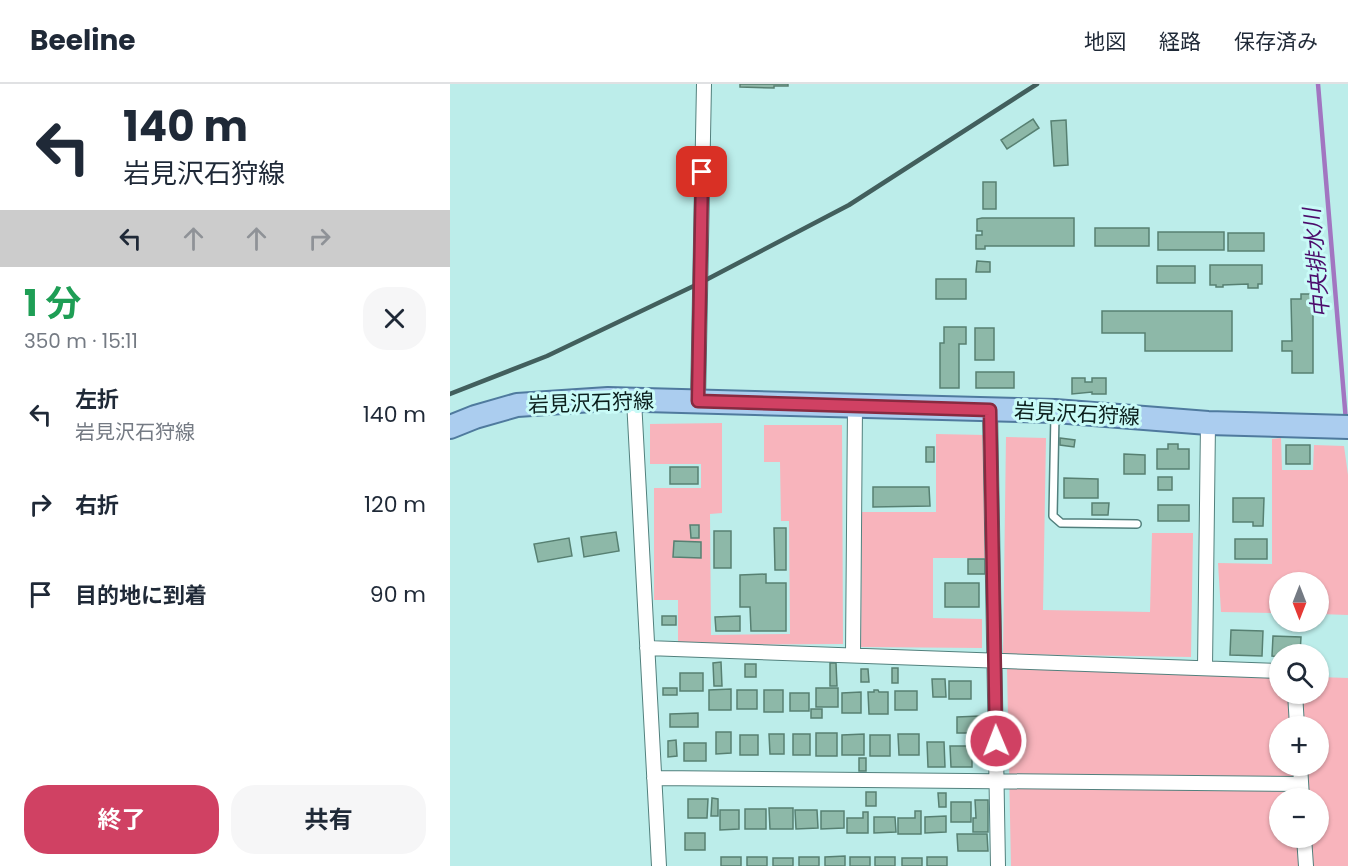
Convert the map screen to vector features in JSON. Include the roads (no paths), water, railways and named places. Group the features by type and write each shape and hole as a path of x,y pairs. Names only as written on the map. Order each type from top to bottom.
{"main road":[{"name":"岩見沢石狩線","path":"450,427 517,405 608,399 1055,411 1208,423 1342,426"}],"street":[{"path":"698,401 704,84"},
{"path":"634,400 659,866"},
{"path":"853,655 855,406"},
{"path":"990,410 998,866"},
{"path":"1205,668 1208,423"},
{"path":"647,648 1269,671"},
{"path":"654,778 997,781 1269,790"},
{"path":"1305,848 1306,866"}],"lane":[{"path":"1055,411 1053,516 1061,523 1137,524"}],"waterway":[{"name":"中央排水川","path":"1318,84 1346,421"}],"railway":[{"path":"450,394 547,356 700,283 849,205 1037,84"}]}
